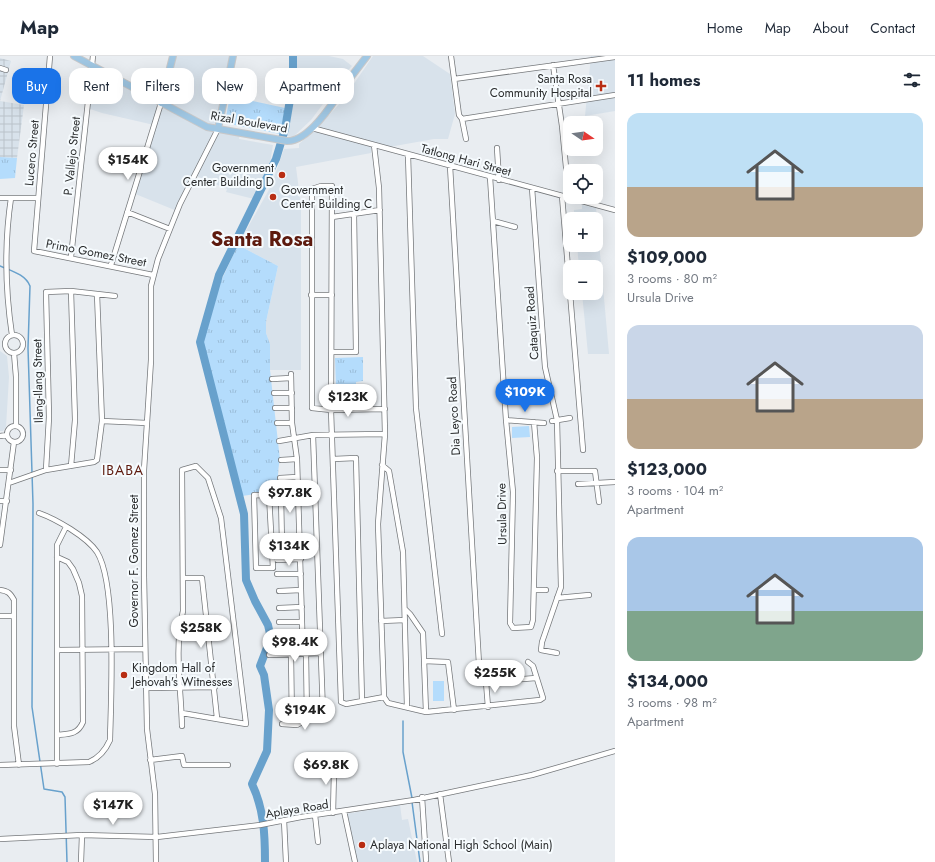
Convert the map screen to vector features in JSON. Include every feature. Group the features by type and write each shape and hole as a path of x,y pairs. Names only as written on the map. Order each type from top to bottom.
{"main road":[{"name":"Rizal Boulevard","path":"74,56 131,86"},
{"path":"170,68 173,56"},
{"path":"218,129 233,56"},
{"name":"Rizal Boulevard","path":"354,73 367,56"},
{"name":"Rizal Boulevard","path":"163,104 207,128 287,141 293,141 312,128 331,104"}],"street":[{"name":"Lucero Street","path":"34,251 50,56"},
{"name":"P. Vallejo Street","path":"71,257 93,56"},
{"path":"451,56 466,139"},
{"path":"454,79 615,57"},
{"path":"553,65 565,164"},
{"path":"0,68 6,70"},
{"path":"461,117 615,95"},
{"path":"111,265 161,104"},
{"name":"Tatlong Hari Street","path":"312,128 562,196"},
{"name":"Governor F. Gomez Street","path":"156,862 157,837 150,760 145,649 144,497 151,360 151,286 153,275 170,229 218,129"},
{"path":"374,145 380,210 386,434 382,465 378,524 384,697 388,703 426,712 488,707 540,700 543,698 532,666 528,662"},
{"path":"497,148 499,180"},
{"path":"408,155 416,408 442,634"},
{"name":"Dia Leyco Road","path":"450,166 479,664"},
{"name":"Ursula Drive","path":"490,177 506,420 513,492 510,623 513,628 531,627 533,620 537,458 534,422"},
{"path":"384,697 346,704 341,702 331,410 332,186 314,187 312,189 311,295 312,408 331,410 385,409"},
{"name":"Cataquiz Road","path":"532,188 545,367 555,421 561,587 542,642 541,650 556,653"},
{"path":"562,196 567,260"},
{"path":"0,198 38,198"},
{"path":"11,198 8,220 5,276 12,335"},
{"name":"Tatlong Hari Street","path":"592,204 615,210"},
{"path":"332,217 380,210"},
{"path":"127,212 170,229"},
{"path":"332,352 356,352 354,214"},
{"path":"493,221 515,227"},
{"name":"Primo Gomez Street","path":"34,251 111,265 153,275"},
{"path":"71,466 75,420 71,291 115,296"},
{"name":"Ilang-Ilang Street","path":"46,470 50,417 46,292 71,291"},
{"path":"9,483 46,470 97,460 102,421 97,294"},
{"path":"311,295 332,294"},
{"path":"570,300 575,417 583,450"},
{"path":"12,335 19,337 22,343 20,350 14,353 7,350 2,343 12,335"},
{"path":"14,353 16,377 16,426"},
{"path":"272,379 291,376 292,423 297,459 302,622 308,718"},
{"path":"274,393 292,393"},
{"path":"275,408 292,408"},
{"path":"555,421 575,417"},
{"path":"506,420 544,422"},
{"path":"102,421 147,423"},
{"path":"277,423 292,423"},
{"path":"16,426 21,429 23,435 20,440 14,442 9,440 7,435 9,429 16,426"},
{"path":"279,441 313,435 386,434"},
{"path":"0,436 7,435"},
{"path":"282,724 300,724 308,718 323,713 313,435"},
{"path":"0,545 14,442"},
{"path":"333,459 356,458 362,701"},
{"path":"281,460 297,459"},
{"path":"382,465 389,470 401,544 405,609 407,707"},
{"path":"182,713 246,724 221,518 208,478 196,466 182,470 183,611 180,622 179,657 182,726"},
{"path":"0,470 11,470"},
{"path":"557,471 595,471 598,483 599,502"},
{"path":"280,478 297,477"},
{"path":"578,484 615,482"},
{"path":"269,495 273,568 256,568 254,495 269,495 281,496 298,496"},
{"path":"281,496 282,544 317,544"},
{"path":"0,501 7,501"},
{"path":"0,766 89,762 95,760 107,747 110,740 111,649 107,584 104,568 96,552 87,542 50,517 39,513"},
{"path":"57,764 57,557 58,545 66,527"},
{"path":"57,557 68,562 79,583 82,596 84,650 83,722 80,729 74,734 58,735"},
{"path":"277,560 301,559"},
{"path":"277,574 301,574"},
{"path":"183,578 202,578 218,718"},
{"path":"0,590 7,590 11,593 14,600 14,726 19,764"},
{"path":"279,591 301,590"},
{"path":"534,590 546,590"},
{"path":"557,598 589,595"},
{"path":"279,608 302,607"},
{"path":"405,609 423,633 426,712"},
{"path":"0,616 14,616"},
{"path":"382,621 405,620"},
{"path":"180,622 206,622"},
{"path":"279,622 302,622"},
{"path":"57,650 145,649"},
{"path":"269,655 321,653"},
{"path":"291,654 292,724"},
{"path":"424,662 448,662 454,710"},
{"path":"488,707 486,682 536,678"},
{"path":"146,688 181,689 215,687"},
{"name":"Aplaya Road","path":"0,839 82,834 157,837 260,825 315,815 412,801 422,797 532,775 615,751"},
{"path":"150,760 182,756 184,765 228,765"},
{"path":"321,763 322,766 334,772 333,813"},
{"path":"440,794 449,862"},
{"path":"422,797 426,860"},
{"path":"344,812 355,862"},
{"path":"315,815 318,842"},
{"path":"284,820 286,862"},
{"path":"81,862 82,834"}],"shaded area":[{"path":"173,56 233,56 231,68 202,68 202,104 223,104 218,129 240,133 239,139 273,145 269,169 254,199 226,192 227,189 194,175 177,211 133,193 154,125 102,113 87,108 87,104 123,104 123,82 131,86 131,104 194,104 194,68 170,68"},
{"path":"295,56 329,56 343,59 352,66 350,68 295,68"},
{"path":"373,56 423,56 450,74 455,114 448,139 434,139 389,147 317,128 339,104 354,104 354,84"},
{"name":"Santa Rosa Community Hospital","path":"591,56 615,56 615,111 585,116"},
{"path":"0,58 11,61 0,101"},
{"path":"0,101 24,105 17,158 0,157"},
{"path":"292,104 323,104 311,120 293,137 287,136"},
{"path":"314,131 371,146 371,153 296,167 301,206 301,370 270,370 270,344 266,333 266,322 278,266 238,245 271,186 284,149 299,148 299,144"},
{"path":"582,205 596,208 596,212 574,212 574,210 582,209"},
{"path":"578,252 600,252 601,260 578,260"},
{"path":"603,287 609,354 588,354 583,300 603,300"},
{"path":"0,351 7,356 9,377 6,427 3,431 0,431"},
{"path":"400,805 402,820 408,819 417,862 355,862 345,814"}],"green space":[{"path":"257,102 285,108 280,134 230,124 226,117 228,104 257,104"},
{"path":"0,157 17,158 15,178 0,179"},
{"path":"238,245 278,266 266,322 266,333 270,344 270,370 280,460 277,487 276,491 242,496 203,342 213,298"},
{"path":"363,357 363,381 356,382 356,388 336,388 335,358"},
{"path":"336,392 356,392 356,402 336,403"},
{"path":"529,426 530,437 512,438 512,427"},
{"path":"433,681 444,681 444,701 433,701"}],"waterway":[{"path":"265,862 264,832 261,813 252,784 267,751 269,710 264,675 260,666 270,640 270,634 268,625 246,580 244,514 200,342 219,275 276,159 285,129 293,82 293,56"},
{"path":"0,266 21,276 30,286 28,348 33,504 32,707 44,789 62,792 65,797 67,862"},
{"path":"403,721 403,752 412,798"},
{"path":"412,802 420,862"}],"place":[{"name":"Santa Rosa Community Hospital","path":"601,86"},
{"name":"Government Center Building D","path":"282,175"},
{"name":"Government Center Building C","path":"273,197"},
{"name":"Kingdom Hall of Jehovah's Witnesses","path":"124,675"},
{"name":"Aplaya National High School (Main)","path":"362,845"}],"district":[{"name":"Santa Rosa","path":"262,239"},
{"name":"IBABA","path":"123,470"}]}
